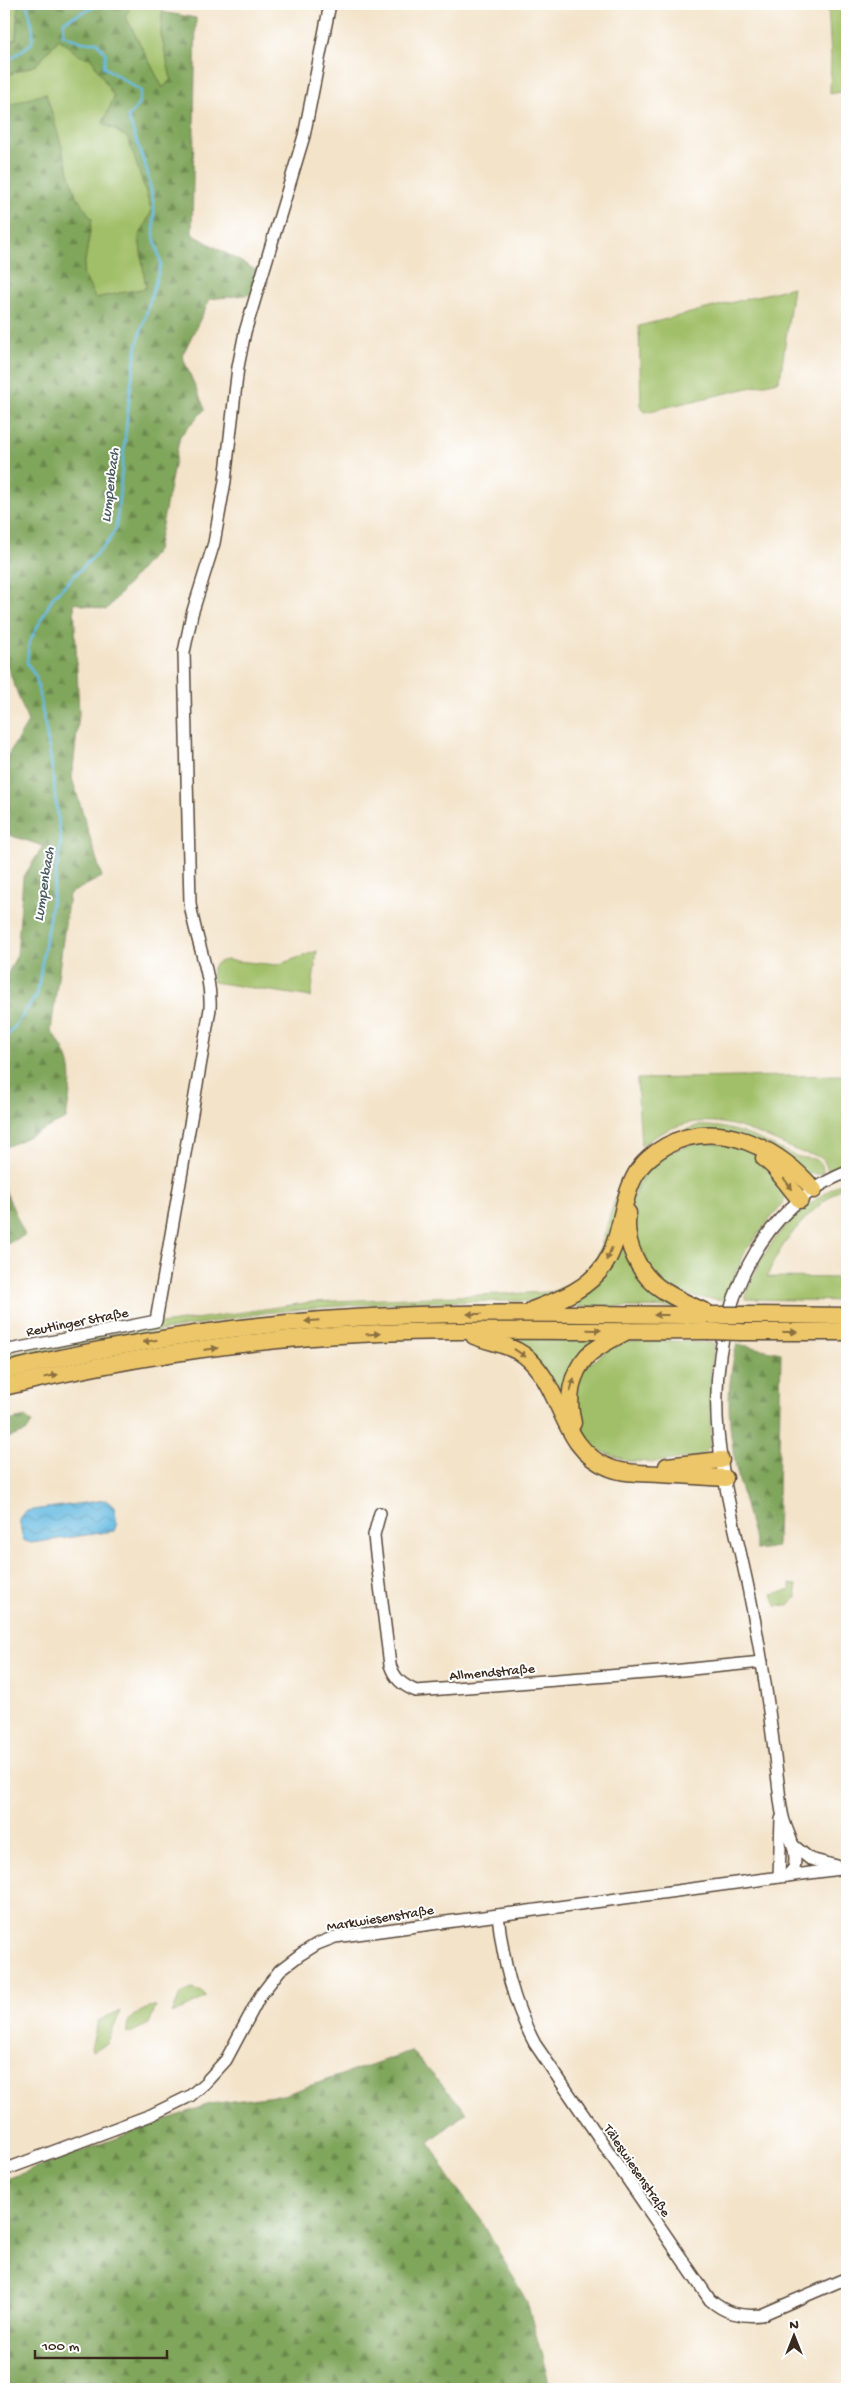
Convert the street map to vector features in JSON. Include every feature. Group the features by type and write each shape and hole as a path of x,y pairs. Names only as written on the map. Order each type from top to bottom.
{"highway":[{"path":"523,1314 581,1289 594,1277 606,1263 612,1249 630,1186 637,1172 655,1154 676,1140 707,1134 739,1139 781,1160 814,1190"},
{"path":"711,1315 662,1291 638,1264 627,1234 627,1218 634,1188 642,1175 664,1152 679,1145 694,1140 723,1140 744,1147 763,1158 774,1167 800,1200"},
{"path":"4,1371 159,1339 267,1325 392,1316 523,1314 847,1316"},
{"path":"458,1331 508,1346 530,1360 545,1378 575,1441 595,1460 610,1468 628,1472 725,1478"},
{"path":"4,1387 136,1360 235,1346 357,1334 458,1331 847,1332"},
{"path":"627,1331 587,1356 571,1385 570,1412 578,1434 584,1443 605,1459 627,1466 674,1466 722,1460"}],"street":[{"name":"Reutlinger Straße","path":"4,1351 156,1322 208,1027 210,1001 209,977 195,930 190,903 184,652 192,614 214,543 224,481 238,367 245,332 304,136 330,4"},
{"path":"783,1877 781,1807 762,1662 722,1460 717,1416 717,1381 722,1346 736,1292 753,1254 765,1236 800,1200 830,1179 847,1172"},
{"name":"Allmendstraße","path":"380,1513 374,1535 374,1546 390,1665 394,1676 399,1682 416,1691 762,1662"},
{"path":"781,1807 794,1846 794,1868 783,1877"},
{"path":"794,1846 810,1859 845,1868"},
{"name":"Markwiesenstraße","path":"4,2170 151,2115 175,2104 200,2088 226,2060 269,1983 287,1964 317,1944 346,1935 845,1868"},
{"name":"Täleswiesenstraße","path":"498,1915 509,1982 519,2010 535,2044 710,2300 728,2312 750,2316 761,2314 847,2278"}],"green space":[{"path":"4,4 18,4 16,39 4,44"},
{"path":"18,4 133,4 125,16 163,88 171,79 161,34 162,12 196,18 192,234 259,272 253,294 210,299 182,356 205,409 180,436 157,550 106,610 74,603 79,714 72,778 102,877 69,894 51,1031 69,1063 71,1082 66,1119 4,1148 4,981 17,955 23,878 43,846 9,835 8,755 28,722 4,657 4,107 46,93 76,196 92,219 83,273 95,298 146,288 139,237 152,211 128,138 103,123 114,97 91,58 80,56 59,39 36,65 4,76 4,44 16,39"},
{"path":"133,4 163,4 161,34 171,79 163,88 125,15"},
{"path":"828,4 847,4 847,91 830,94 831,57"},
{"path":"59,39 80,56 91,57 114,97 103,123 128,138 152,211 139,237 146,288 95,298 83,273 92,219 76,196 46,94 4,107 4,76 36,65"},
{"path":"793,287 781,373 778,381 646,412 641,409 639,326"},
{"path":"317,951 311,997 213,982 213,967 221,961 277,965"},
{"path":"843,1075 847,1079 847,1164 828,1171 826,1164 820,1157 802,1152 737,1126 718,1122 681,1125 662,1133 641,1146 637,1079"},
{"path":"697,1126 711,1126 736,1131 796,1156 816,1160 822,1165 823,1174 808,1174 740,1135 659,1146 594,1270 553,1297 532,1301 406,1302 264,1313 88,1343 4,1362 4,1355 155,1325 312,1302 551,1292 577,1278 588,1269 597,1257 615,1199 621,1184 636,1159 645,1149 657,1141"},
{"path":"694,1143 730,1145 755,1154 771,1171 786,1192 784,1201 746,1250 724,1300 679,1295 664,1286 634,1247 631,1204 644,1175 665,1154"},
{"path":"847,1180 847,1184 823,1202 800,1224 780,1250 767,1277 847,1278 847,1301 745,1299 766,1252 785,1227 810,1204 838,1184"},
{"path":"4,1188 25,1235 5,1245 4,1242"},
{"path":"620,1239 626,1249 689,1308 553,1306 563,1302"},
{"path":"491,1334 608,1334 566,1400"},
{"path":"653,1340 714,1343 710,1379 711,1443 707,1450 698,1457 656,1462 628,1461 600,1451 582,1433 577,1423 575,1385 580,1372 617,1342"},
{"path":"737,1344 781,1353 777,1547 757,1550 737,1473 730,1423 731,1371"},
{"path":"25,1417 32,1423 26,1432 4,1439 4,1422"},
{"path":"790,1584 796,1585 797,1598 789,1605 776,1606 772,1594 791,1590"},
{"path":"191,1989 203,1992 205,1998 172,2014 180,1994"},
{"path":"156,2006 149,2024 128,2034 127,2028 130,2019 134,2015"},
{"path":"121,2010 107,2044 92,2051 91,2048 98,2021"},
{"path":"411,2051 467,2112 429,2142 452,2182 481,2220 527,2302 551,2389 4,2389 4,2180 209,2104 283,2095"}],"water":[{"path":"106,1500 114,1507 117,1523 114,1531 31,1543 23,1540 19,1519 25,1511"}],"waterway":[{"path":"4,61 12,58 32,43 33,29 27,4"},
{"name":"Lumpenbach","path":"4,1041 37,995 61,842 50,753 36,677 27,663 29,643 53,597 109,541 116,528 129,399 137,345 161,263 154,236 154,205 147,170 128,117 138,105 141,91 104,67 106,54 97,42 82,42 63,35 64,21 101,4"}]}
